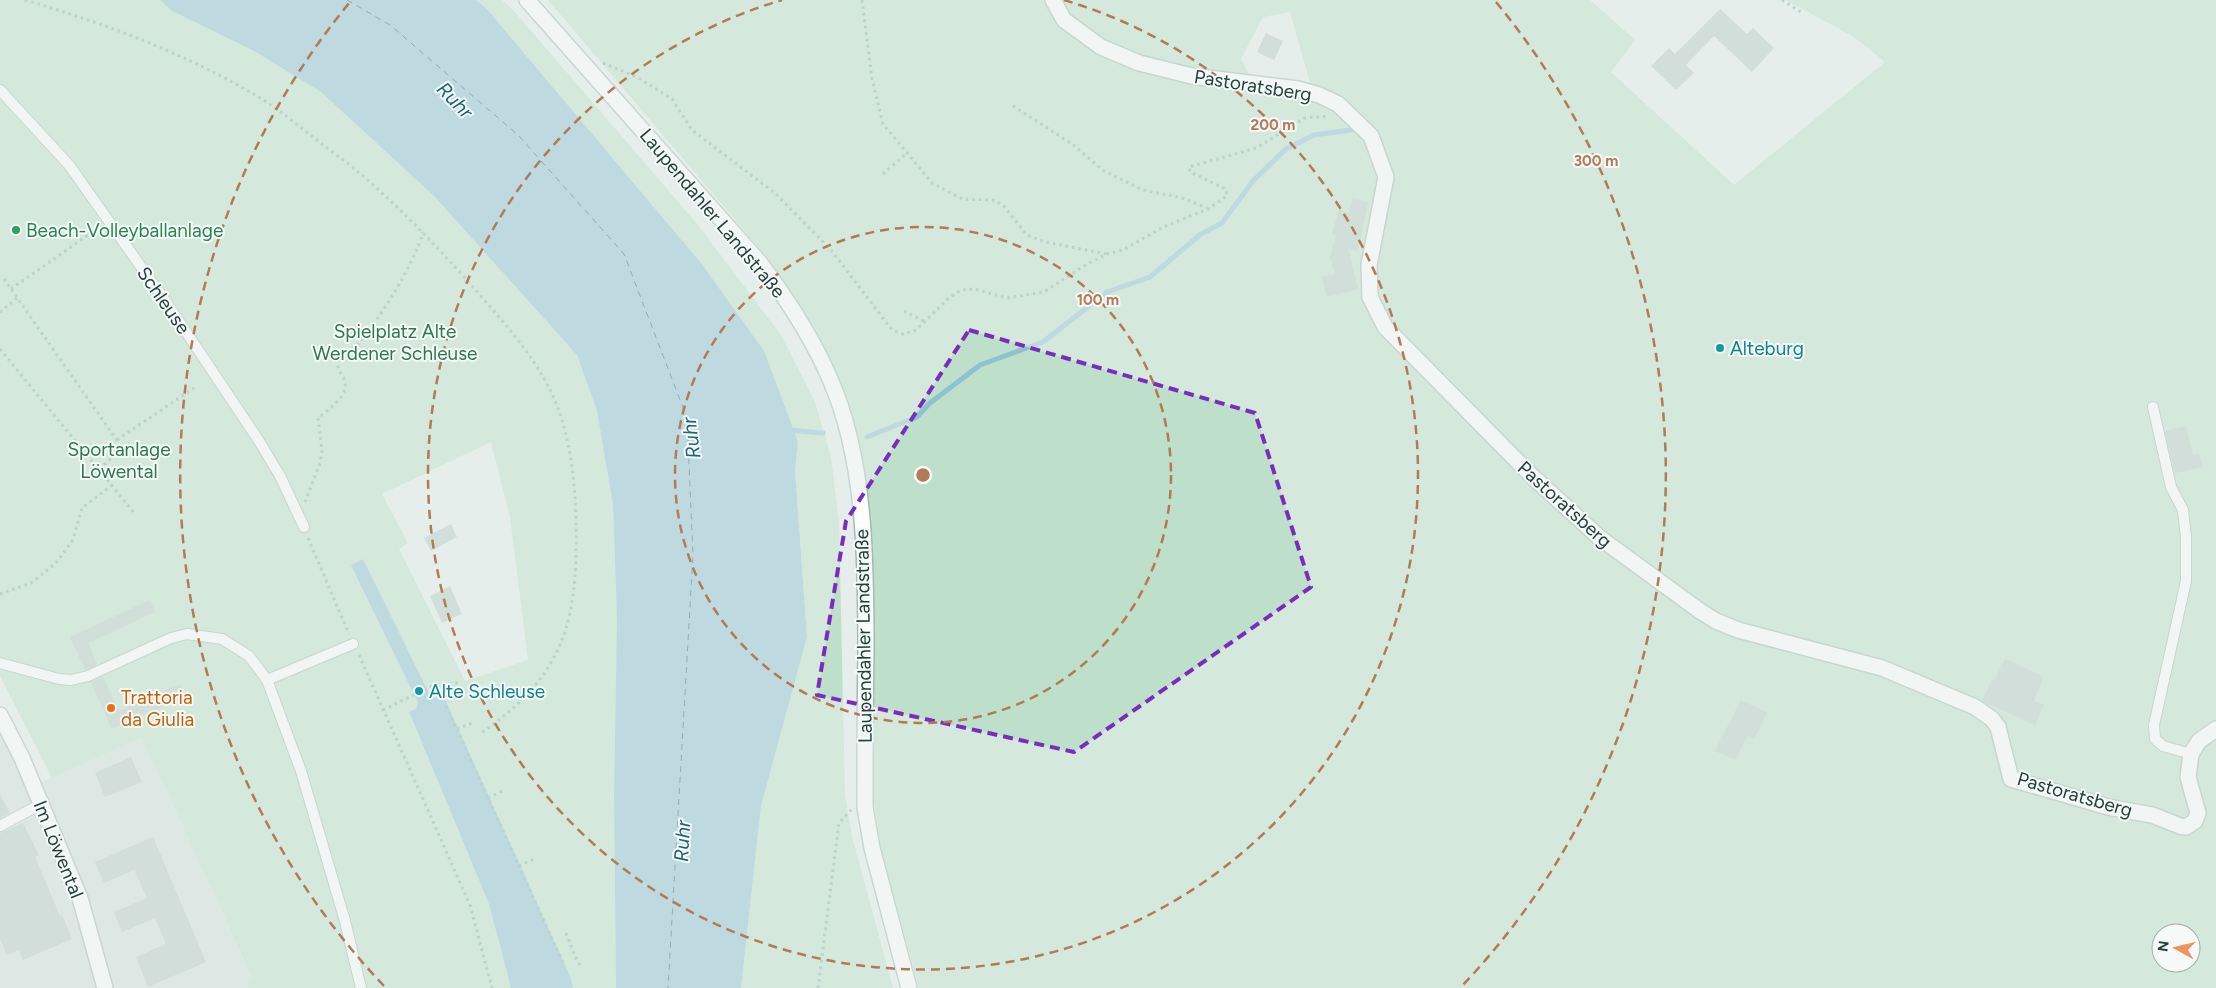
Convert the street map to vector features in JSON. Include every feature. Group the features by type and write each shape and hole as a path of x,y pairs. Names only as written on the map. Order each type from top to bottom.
{"street":[{"name":"Laupendahler Landstraße","path":"527,0 760,263 801,322 831,380 846,423 853,454 864,552 865,807 872,848 909,988"},
{"name":"Pastoratsberg","path":"1053,0 1064,20 1101,47 1139,63 1192,76 1298,89 1320,95 1338,104 1371,136 1386,177 1369,265 1370,297 1385,327 1532,476 1600,538 1700,611 1716,621 1738,630 1882,668 1975,707 1992,719 1998,727 2011,779 2029,785 2108,806 2152,815 2186,827 2194,821 2198,813 2188,777 2191,754"},
{"name":"Im Löwental","path":"0,715 22,758 80,898 106,988"},
{"path":"2191,754 2198,741 2216,729"}],"lane":[{"name":"Schleuse","path":"0,90 68,165 166,302 260,441 302,523"},
{"path":"2153,407 2171,487 2183,510 2186,537 2186,582 2163,676 2154,732 2155,739 2163,746 2191,754"},
{"path":"0,662 59,679 71,680 88,676 171,638 187,634 222,639 248,656 267,680 304,781 345,921 361,988"},
{"path":"267,680 353,644"},
{"path":"0,826 41,804"}],"path":[{"path":"25,0 124,32 160,47 252,93 287,117 371,182 423,232 512,334 539,371 553,397 564,431 574,493 576,568 572,602 560,648 541,678 522,701 480,734"},
{"path":"862,0 872,79 883,124 932,183 962,199 993,200 1002,205 1027,235 1044,242 1107,254"},
{"path":"1782,0 1801,12"},
{"path":"602,62 638,77 672,99 692,130 776,194 831,250 892,330 903,334 916,330 950,297 961,290 974,289 1007,298 1044,292 1082,267 1107,254 1123,250 1163,227 1208,209 1227,196 1226,189 1190,172 1189,167 1256,148 1305,118 1331,115"},
{"path":"1013,106 1072,144 1104,171 1144,190 1182,198 1208,209"},
{"path":"883,174 907,153"},
{"path":"423,232 412,261 377,320 357,346 348,349 341,356 338,371 345,383 344,392 318,418 322,451 302,523 353,644 470,905 492,988"},
{"path":"11,289 88,235"},
{"path":"4,279 123,448"},
{"path":"0,312 17,298"},
{"path":"904,311 925,322"},
{"path":"0,350 136,514"},
{"path":"117,440 194,388"},
{"path":"99,469 129,443"},
{"path":"0,594 32,583 56,564 73,540 82,508 112,484"},
{"path":"383,710 432,686 458,682"},
{"path":"446,706 564,965"},
{"path":"457,729 474,722"},
{"path":"488,798 504,790"},
{"path":"818,988 839,823 849,810 865,807"},
{"path":"518,866 534,859"},
{"path":"566,933 572,952 580,965"}],"highlighted area":[{"path":"969,330 1255,413 1311,587 1074,752 817,695 846,521"}],"shaded area":[{"path":"0,720 28,785 52,778 142,737 253,981 247,983 248,988 0,988"}],"green space":[{"path":"0,0 160,0 172,11 254,51 321,92 434,196 577,355 597,411 613,505 617,619 614,793 616,988 573,988 571,978 444,697 438,699 431,697 363,559 352,565 418,703 416,709 409,713 489,904 511,988 248,988 246,983 253,980 142,737 52,778 0,676 0,96 35,122 0,83","holes":["491,442 510,517 528,660 465,681 399,549 408,543 382,494"]},
{"path":"476,0 502,0 514,11 698,225 781,335 815,402 831,457 839,523 845,795 852,836 893,988 741,988 761,806 807,637 795,469 798,441 701,263 487,9"},
{"path":"548,0 1590,0 1635,40 1611,72 1734,185 1885,62 1854,37 1786,0 2216,0 2216,988 919,988 881,849 874,802 873,574 866,499 849,404 814,326 765,255","holes":["1290,12 1311,86 1257,89 1241,59 1263,17"]}],"water":[{"name":"Ruhr","path":"160,0 476,0 487,9 701,263 764,351 798,442 795,470 807,637 761,806 741,988 616,988 614,793 617,619 613,505 597,411 577,355 434,196 321,92 254,51 172,11"},
{"path":"363,559 431,697 438,699 444,697 571,978 573,988 511,988 489,904 409,712 416,709 418,703 351,565"}],"building":[{"path":"1720,9 1747,34 1753,28 1774,48 1752,72 1714,36 1686,65 1694,73 1676,90 1651,66 1669,48 1675,54"},
{"path":"1266,33 1283,41 1274,60 1257,52"},
{"path":"1353,198 1368,202 1358,251 1348,248 1358,289 1327,297 1322,277 1335,274 1330,257 1336,235 1332,234 1339,210 1349,213"},
{"path":"2186,426 2193,455 2199,454 2202,467 2175,473 2165,431"},
{"path":"451,524 457,537 431,551 424,538"},
{"path":"450,586 462,614 442,623 430,596"},
{"path":"150,600 155,612 88,643 97,664 85,670 70,637"},
{"path":"2005,659 2042,676 2041,678 2043,679 2034,701 2044,705 2035,725 1982,701"},
{"path":"103,677 119,711 180,684 185,696 112,729 91,682"},
{"path":"1741,700 1767,713 1754,739 1747,735 1736,760 1715,751"},
{"path":"131,757 142,782 105,797 95,773"},
{"path":"0,794 10,813 0,818"},
{"path":"23,823 39,855 35,857 72,939 23,960 19,950 7,955 0,939 0,833"},
{"path":"153,837 206,962 148,987 136,957 166,944 155,918 122,932 114,912 147,898 134,870 104,883 95,862"}],"waterway":[{"path":"867,437 917,417 930,403 980,365 1043,342 1107,292 1150,277 1201,234 1222,223 1253,181 1286,149 1314,135 1357,129"},
{"path":"788,430 823,433"}],"ferry route":[{"path":"347,0 390,25 518,135 624,254 687,418 693,555 668,988"}],"place":[{"name":"Beach-Volleyballanlage","path":"16,230"},
{"name":"Alteburg","path":"1720,348"},
{"name":"Alte Schleuse","path":"419,691"},
{"name":"Trattoria da Giulia","path":"111,708"}],"park label":[{"name":"Spielplatz Alte Werdener Schleuse","path":"395,342"},
{"name":"Sportanlage Löwental","path":"119,460"}]}
